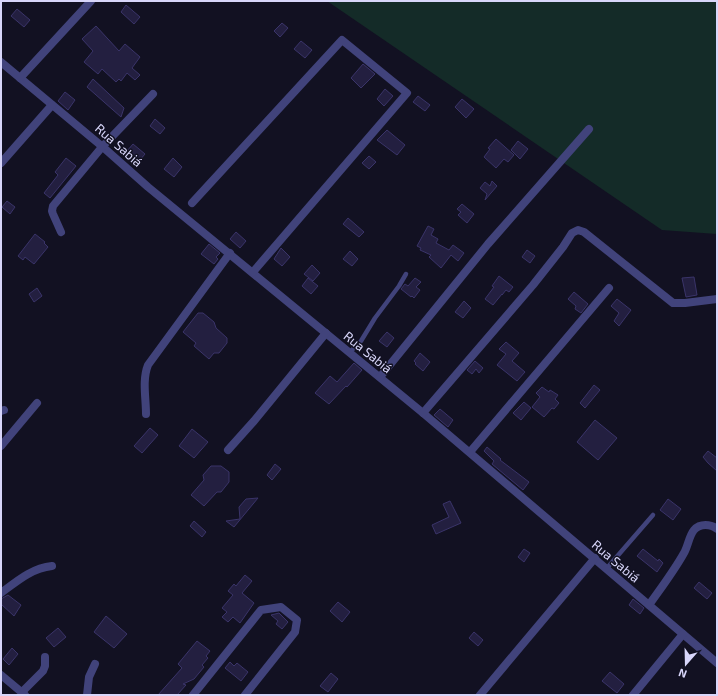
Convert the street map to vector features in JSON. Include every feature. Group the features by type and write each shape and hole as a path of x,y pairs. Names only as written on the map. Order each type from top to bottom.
{"street":[{"path":"20,78 90,1"},
{"path":"192,203 342,40 407,93 252,272"},
{"name":"Rua Sabiá","path":"1,62 148,187 380,376 717,662"},
{"path":"61,232 53,214 53,206 102,147 153,94"},
{"path":"1,163 52,105"},
{"path":"380,376 488,244 590,129"},
{"path":"424,413 533,285 575,231 578,230 584,232 673,303 685,304 717,299"},
{"path":"146,414 144,380 148,365 230,253"},
{"path":"470,452 609,288"},
{"path":"228,450 254,421 326,333"},
{"path":"1,446 37,403"},
{"path":"649,605 685,552 695,529 700,526 710,525 717,529"},
{"path":"480,695 595,558"},
{"path":"1,593 31,572 52,566"},
{"path":"193,695 261,610 281,607 297,620 295,632 245,695"},
{"path":"633,695 684,634"},
{"path":"1,675 24,694 43,670 45,666 45,657"},
{"path":"87,695 89,676 95,664"}],"lane":[{"path":"350,352 360,341 406,274"},
{"path":"607,568 652,515"}],"green space":[{"path":"327,1 717,1 717,234 662,230"}],"building":[{"path":"126,5 140,17 134,24 121,12"},
{"path":"17,9 30,20 24,27 11,16"},
{"path":"282,23 288,28 280,37 274,31"},
{"path":"96,26 119,51 125,44 140,57 132,68 140,75 135,80 127,73 121,81 119,79 116,82 102,69 98,74 84,62 93,51 82,39"},
{"path":"301,41 312,50 305,58 294,49"},
{"path":"363,64 375,74 361,88 351,78"},
{"path":"93,79 124,108 121,117 87,87"},
{"path":"385,89 393,96 384,106 377,99"},
{"path":"65,92 75,100 68,110 58,101"},
{"path":"418,96 430,105 425,111 413,102"},
{"path":"462,99 474,109 466,118 455,107"},
{"path":"155,119 165,128 160,134 150,126"},
{"path":"387,130 405,145 397,155 377,140"},
{"path":"496,139 514,155 508,162 504,159 496,168 484,157 490,149 488,148"},
{"path":"518,141 528,149 520,159 511,150"},
{"path":"133,144 145,154 140,160 135,157 134,158 127,151"},
{"path":"369,156 376,162 369,169 362,163"},
{"path":"66,158 76,166 50,198 44,193 58,175 55,172"},
{"path":"173,158 182,167 174,177 164,169"},
{"path":"492,181 497,186 485,200 487,194 480,188 485,182 490,186"},
{"path":"7,201 15,207 10,214 2,207"},
{"path":"462,204 474,214 467,223 458,215 461,212 457,209"},
{"path":"348,218 364,232 359,237 343,224"},
{"path":"428,226 434,229 431,235 438,239 436,243 449,250 453,245 464,253 458,261 451,255 441,268 429,257 431,255 420,250 421,248 417,246"},
{"path":"236,232 246,241 240,248 230,239"},
{"path":"35,234 45,242 44,243 48,247 34,264 25,257 23,260 18,256"},
{"path":"209,244 220,253 216,257 218,259 214,264 201,254"},
{"path":"281,248 290,257 282,266 274,259"},
{"path":"527,250 535,256 530,263 522,257"},
{"path":"350,251 358,259 352,266 343,259"},
{"path":"312,265 320,273 313,281 304,274"},
{"path":"499,276 513,287 509,292 506,290 493,305 485,299 494,287 492,286"},
{"path":"694,277 697,295 686,297 682,278"},
{"path":"308,278 318,286 311,294 302,286"},
{"path":"415,278 421,282 416,287 420,290 414,298 401,289 405,284 408,286"},
{"path":"37,288 42,296 34,302 29,294"},
{"path":"574,292 588,304 581,313 575,309 576,306 568,299"},
{"path":"617,299 631,310 619,326 614,321 619,313 611,306"},
{"path":"464,301 471,308 463,318 455,312"},
{"path":"198,313 203,313 214,322 216,328 227,338 227,343 219,353 214,353 209,359 194,346 196,343 183,332"},
{"path":"387,332 394,338 387,347 379,341"},
{"path":"506,342 519,353 512,361 525,372 517,381 497,365 506,354 499,349"},
{"path":"420,353 430,362 423,371 415,364 416,363 414,361"},
{"path":"475,361 483,368 479,373 476,369 472,374 467,370"},
{"path":"354,363 362,370 329,404 315,393 330,376 337,382"},
{"path":"594,385 600,390 585,408 580,403"},
{"path":"542,387 549,392 550,390 558,395 555,399 559,403 544,417 532,407 540,397 536,393"},
{"path":"524,402 531,408 521,420 513,413"},
{"path":"440,409 453,420 448,427 434,415"},
{"path":"595,420 617,438 598,460 577,442"},
{"path":"150,428 158,435 142,453 134,446"},
{"path":"192,429 208,442 194,458 179,446"},
{"path":"487,447 501,459 500,460 529,482 523,490 492,464 494,461 484,451"},
{"path":"708,451 717,458 717,471 703,457"},
{"path":"275,464 281,469 272,480 267,475"},
{"path":"211,466 221,466 229,472 229,482 221,492 217,492 204,506 191,495 204,480 203,475"},
{"path":"258,498 234,527 226,521 240,519 239,507 246,499"},
{"path":"668,499 681,509 673,520 660,510"},
{"path":"450,501 461,523 436,534 432,525 449,517 443,504"},
{"path":"194,521 206,532 202,537 190,526"},
{"path":"524,549 530,553 524,562 518,557"},
{"path":"643,549 658,561 659,559 663,563 657,572 637,556"},
{"path":"245,575 252,581 242,593 254,603 240,623 233,617 228,622 222,617 227,612 222,608 233,595 228,591 234,584 236,586"},
{"path":"699,582 712,593 707,599 694,588"},
{"path":"8,595 21,605 14,616 1,604 1,599"},
{"path":"633,599 644,608 640,614 629,605"},
{"path":"338,602 350,612 342,622 330,611"},
{"path":"279,613 288,622 282,629 276,624 278,621 271,615"},
{"path":"106,616 127,634 114,648 94,632"},
{"path":"58,628 66,637 54,647 46,638"},
{"path":"474,632 483,640 478,646 469,638"},
{"path":"197,641 210,651 206,656 208,658 202,665 204,667 194,679 183,684 186,685 177,695 158,695 182,668 178,664"},
{"path":"12,648 18,654 9,665 3,659"},
{"path":"230,662 234,666 237,663 248,672 241,681 225,668"},
{"path":"610,672 624,684 617,693 602,681"},
{"path":"331,673 338,679 328,692 320,686"}]}
